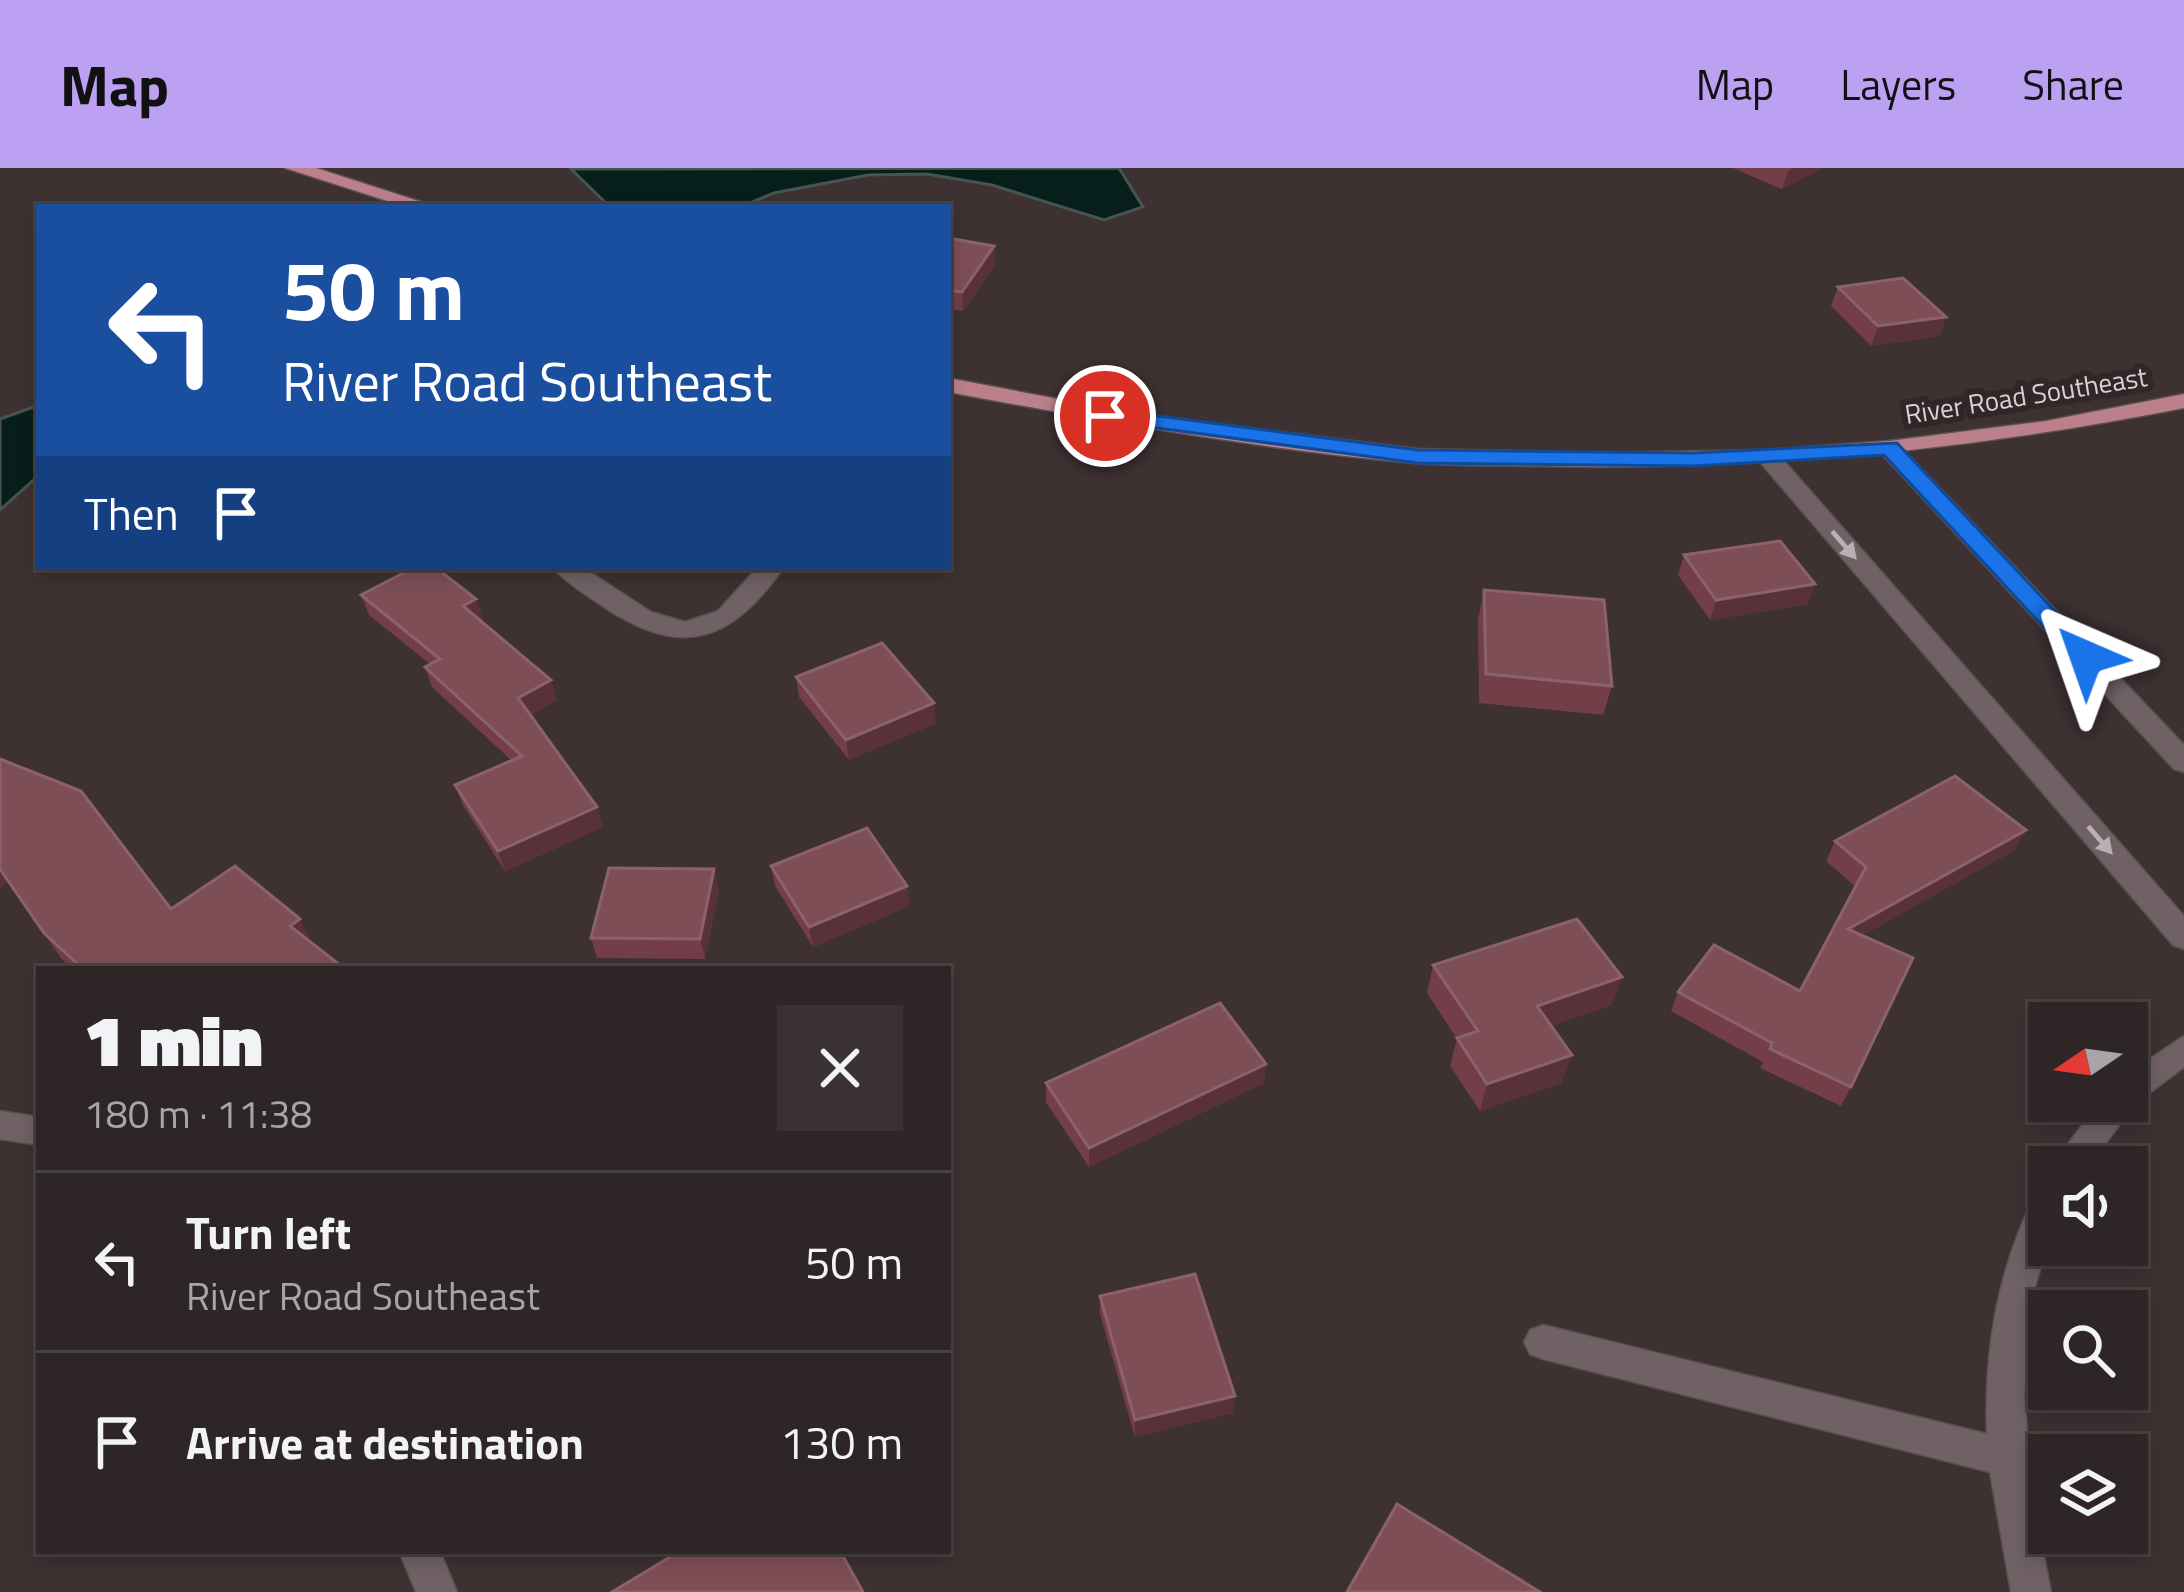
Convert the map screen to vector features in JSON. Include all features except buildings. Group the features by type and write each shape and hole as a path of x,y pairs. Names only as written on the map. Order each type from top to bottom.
{"main road":[{"path":"296,168 417,204"},
{"name":"River Road Southeast","path":"951,386 1142,422 1418,456 1768,457 1889,448 2046,428 2184,401"}],"street":[{"path":"1889,448 2184,762"},
{"path":"1768,457 2184,937"},
{"path":"569,570 632,613 657,626 683,630 726,618 768,570"},
{"path":"2148,1077 2184,1049"},
{"path":"2085,1146 2103,1122"},
{"path":"0,1125 36,1131"},
{"path":"2028,1251 2020,1270 2006,1360 2009,1458 2031,1592"},
{"path":"1543,1342 2009,1458"},
{"path":"420,1554 437,1592"}],"water":[{"path":"1119,168 1143,207 1104,220 992,185 927,174 868,175 774,193 747,204 607,204 571,169"},
{"path":"36,406 36,478 0,510 0,419"}],"route":[{"path":"1105,416 1418,456 1694,460 1889,448 2086,657"}]}
